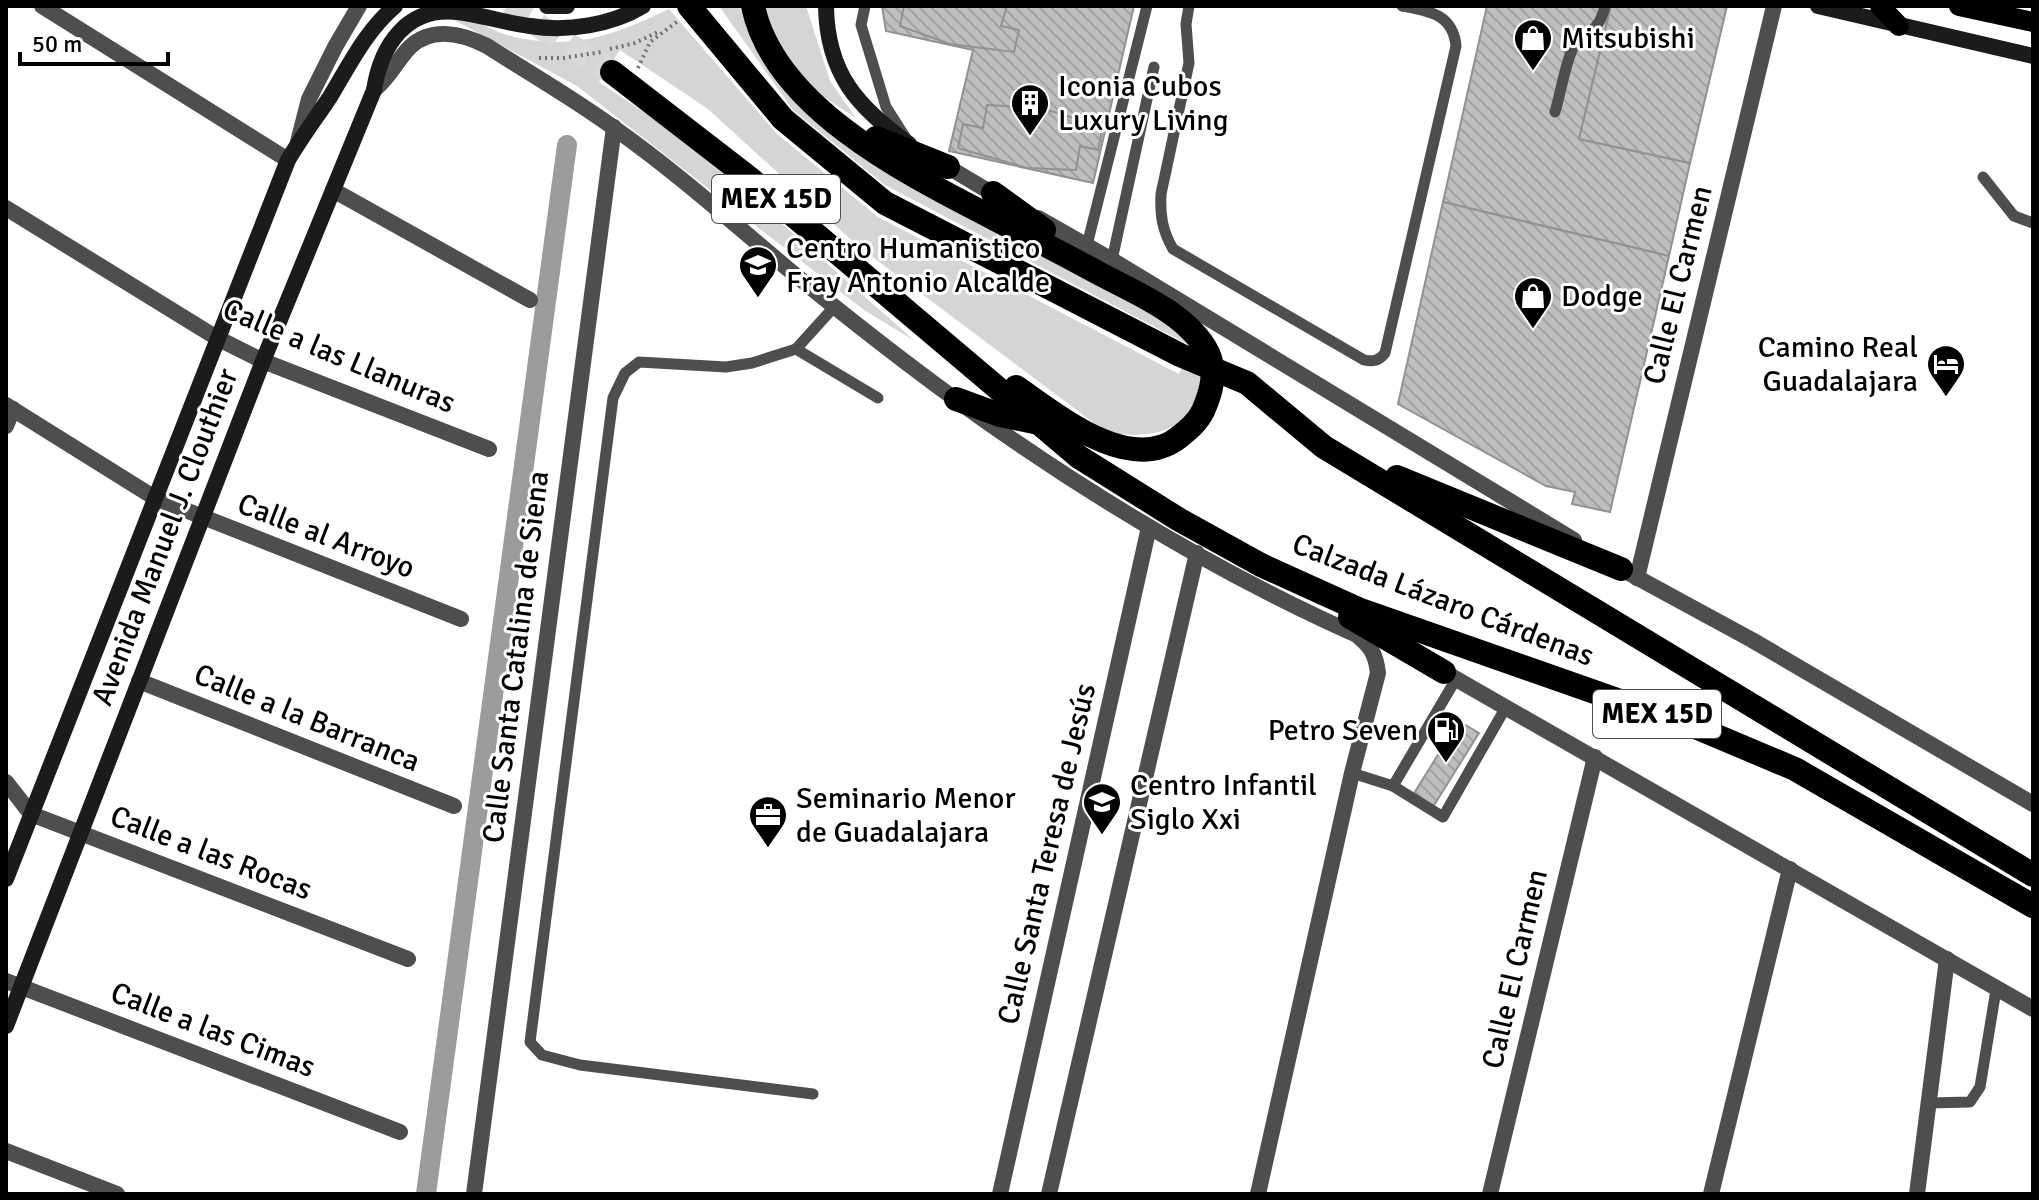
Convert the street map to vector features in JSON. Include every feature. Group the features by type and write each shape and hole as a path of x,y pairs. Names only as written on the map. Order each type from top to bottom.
{"highway":[{"name":"Calzada Lázaro Cárdenas","path":"689,6 783,119 885,203 1180,355 1247,383 1324,447 2033,875"},
{"path":"753,6 774,61 811,102 882,156 932,188 1173,315 1198,337 1209,355 1213,373 1210,396 1190,429 1168,445 1139,450 1111,444 1082,431 935,332"},
{"name":"Calzada Lázaro Cárdenas","path":"612,72 748,177 935,332 1079,457 1178,519 1261,565 1358,609 1700,729 1795,769 2033,906"},
{"path":"811,102 893,146 948,167"},
{"path":"993,193 1125,287"},
{"path":"956,399 1000,415 1038,423"},
{"path":"1324,447 1629,573"},
{"path":"1261,565 1450,675"}],"main road":[{"name":"Avenida Manuel J. Clouthier","path":"6,879 288,160 328,99 354,51 376,22 395,6"},
{"path":"547,6 567,6"},
{"path":"826,6 835,61 850,91 873,118 948,167"},
{"path":"1818,6 2033,56"},
{"path":"1880,6 1899,26"},
{"path":"1959,6 2033,22"},
{"name":"Avenida Manuel J. Clouthier","path":"6,1026 14,984 81,832 263,361 374,90 378,69 399,30 417,17 454,11 531,27 558,27 610,21 638,9"}],"street":[{"path":"42,6 288,160"},
{"path":"298,143 309,99 359,6"},
{"name":"Calle El Carmen","path":"1629,573 1774,6"},
{"path":"374,90 390,77 412,45 433,35 467,36 487,46 614,127 834,307 956,399 1071,479 1149,527 1259,587 1450,675 1996,990 2031,1007"},
{"name":"Calle Santa Catalina de Siena","path":"474,1194 614,127"},
{"path":"948,167 1087,245 1629,573 1752,640 2033,804"},
{"path":"333,190 530,300"},
{"name":"Calle a las Llanuras","path":"6,208 217,338 263,361 489,449"},
{"path":"6,426 9,407"},
{"name":"Calle al Arroyo","path":"9,407 155,498 461,619"},
{"name":"Calle Santa Teresa de Jesús","path":"1000,1194 1149,527"},
{"path":"1049,1194 1197,553"},
{"path":"1258,1194 1352,773 1378,673 1371,647 1352,632"},
{"name":"Calle a la Barranca","path":"139,681 454,806"},
{"name":"Calle El Carmen","path":"1490,1194 1595,757"},
{"path":"6,782 31,814"},
{"name":"Calle a las Rocas","path":"31,814 408,959"},
{"path":"1711,1194 1790,869"},
{"path":"1917,1194 1947,959"},
{"name":"Calle a las Cimas","path":"14,984 400,1132"},
{"path":"6,1151 117,1194"}],"lane":[{"path":"865,6 861,25 886,107 910,144"},
{"path":"1087,245 1147,6"},
{"path":"1189,6 1186,24 1189,63 1161,194 1164,234 1173,249 1372,362 1382,358 1385,353 1456,46 1456,36 1444,18 1435,12 1402,6"},
{"path":"1555,112 1572,50 1578,41 1592,33 1602,18 1605,6"},
{"path":"1112,260 1154,67"},
{"path":"1983,177 2014,216 2033,223"},
{"path":"813,1094 580,1065 542,1055 530,1042 613,398 625,373 639,362 726,367 752,363 796,349 834,307"},
{"path":"796,349 878,398"},
{"path":"1393,786 1450,675"},
{"path":"1352,773 1393,786 1443,817 1506,707"},
{"path":"1929,1103 1970,1102 1980,1087 1996,990"}],"path":[{"path":"533,58 563,58 600,52 635,43 668,28"}],"shaded area":[{"path":"719,6 739,6 759,50 788,86 1177,325 1202,361 1197,398 1190,412 1168,429 1154,433 1106,432 858,246 708,109 620,50 599,82 690,143 915,341 864,310 577,86 454,20 474,22 530,40 571,41 610,34 669,9 776,133 878,217 1179,374 1191,346 885,185 793,110"},
{"path":"763,6 806,6 830,81 856,118 815,91 787,63"}],"building":[{"path":"882,6 1134,6 1093,183 949,151 973,50 886,31"},
{"path":"904,6 1007,6 1001,26 1019,30 1014,52 950,44 900,26"},
{"name":"Mitsubishi","path":"1487,6 1611,6 1579,139 1690,163 1669,256 1443,202"},
{"path":"1611,6 1727,6 1690,163 1579,139"},
{"name":"Iconia Cubos Luxury Living","path":"987,105 1041,108 1103,127 1098,150 1080,146 1076,170 1027,168 958,148 963,124 983,128"},
{"name":"Dodge","path":"1443,202 1669,256 1610,512 1572,504 1575,492 1546,486 1398,404"},
{"name":"Petro Seven","path":"1459,721 1479,733 1433,807 1413,795"}],"waterway":[{"path":"426,1194 567,145"}],"tunnel":[{"path":"507,6 612,72"}],"place":[{"name":"Mitsubishi","path":"1533,72"},
{"name":"Iconia Cubos Luxury Living","path":"1030,137"},
{"name":"Centro Humanistico Fray Antonio Alcalde","path":"758,299"},
{"name":"Dodge","path":"1533,330"},
{"name":"Camino Real Guadalajara","path":"1946,398"},
{"name":"Petro Seven","path":"1446,764"},
{"name":"Centro Infantil Siglo Xxi","path":"1102,836"},
{"name":"Seminario Menor de Guadalajara","path":"768,849"}]}
